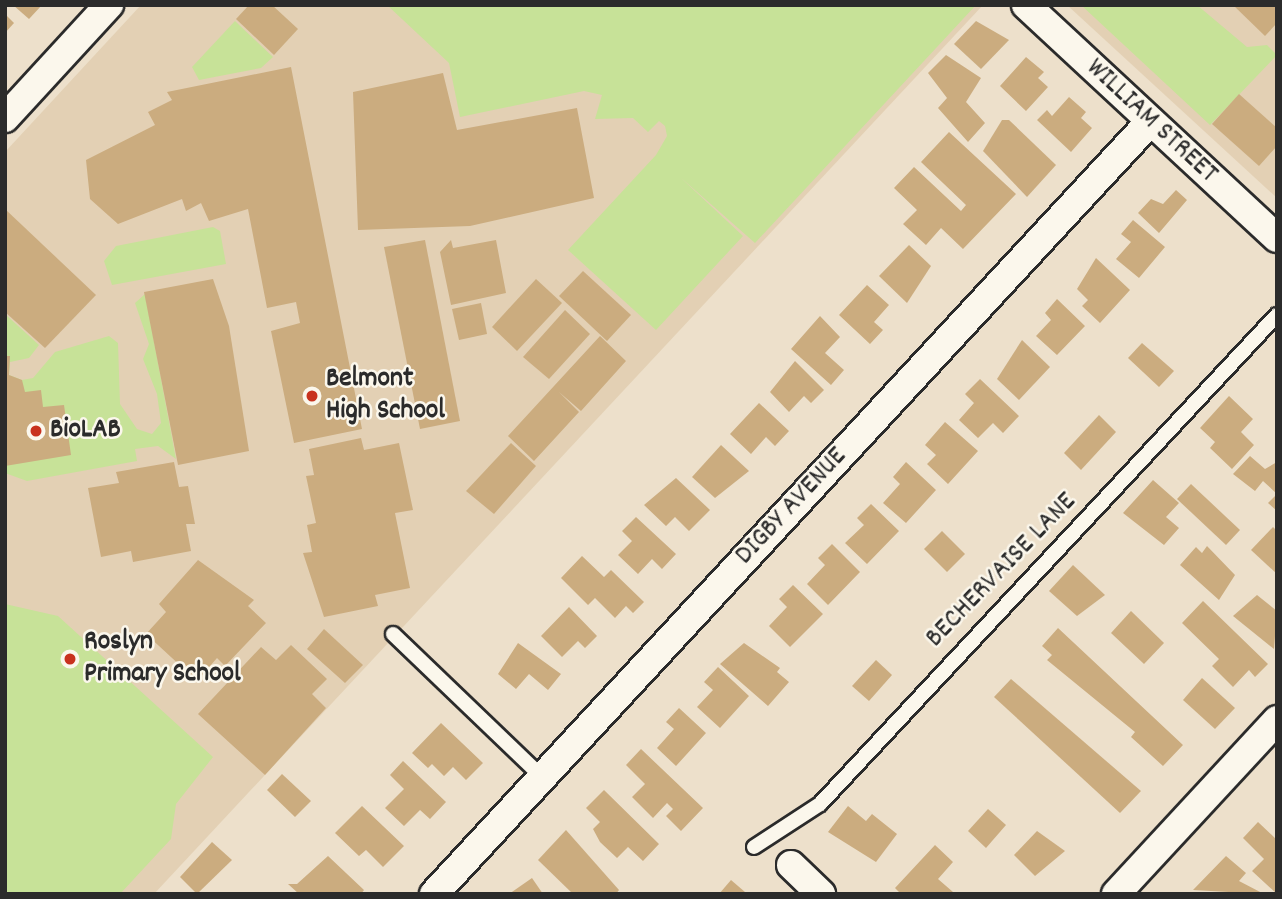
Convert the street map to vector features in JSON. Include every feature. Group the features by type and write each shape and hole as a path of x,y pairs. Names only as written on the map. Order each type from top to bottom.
{"street":[{"path":"5,118 109,5"},
{"name":"WILLIAM STREET","path":"1026,5 1277,238"},
{"name":"DIGBY AVENUE","path":"434,894 1150,122"},
{"path":"1116,894 1277,720"},
{"path":"792,865 821,894"}],"lane":[{"name":"BECHERVAISE LANE","path":"754,847 820,804 1277,315"},
{"path":"394,634 541,778"}],"shaded area":[{"name":"Belmont High School","path":"141,5 983,5 154,894 5,894 5,152"},
{"path":"1067,5 1277,5 1277,198"}],"green space":[{"path":"387,5 976,5 755,243 680,177 743,236 656,330 568,250 656,155 667,136 665,126 659,121 648,132 633,118 595,119 602,95 584,91 460,117 449,63"},
{"path":"1081,5 1197,5 1247,47 1267,45 1277,55 1210,125"},
{"path":"235,21 273,57 261,68 199,80 192,67"},
{"path":"213,227 220,231 226,264 112,285 104,261 116,246"},
{"path":"145,294 176,459 158,446 135,449 137,461 27,481 5,473 5,314 39,345 29,358 10,362 9,375 22,380 33,378 55,352 109,336 118,343 120,404 137,429 152,434 161,423 157,394 143,359 149,344 135,303"},
{"name":"Roslyn Primary School","path":"5,604 58,616 213,757 176,804 171,839 120,894 5,894"}],"building":[{"path":"13,5 42,5 29,19"},
{"path":"249,5 272,5 298,29 274,55 236,19"},
{"path":"1233,5 1277,5 1277,23 1265,36"},
{"path":"5,14 14,23 5,33"},
{"path":"976,21 1009,40 981,69 954,44"},
{"path":"946,55 981,78 966,102 985,123 968,142 938,108 947,98 928,73"},
{"path":"1026,57 1044,72 1038,78 1048,87 1026,111 1000,86"},
{"path":"291,67 362,429 294,443 271,331 300,323 296,302 267,308 248,209 209,221 201,203 186,211 182,199 118,224 90,199 86,160 155,125 148,112 172,100 167,92"},
{"path":"443,73 457,130 577,108 594,198 470,226 358,230 353,92"},
{"path":"1239,94 1277,128 1277,146 1259,166 1212,124"},
{"path":"1069,97 1086,112 1081,118 1092,128 1071,152 1037,120 1047,110 1052,116"},
{"path":"1002,120 1009,120 1056,165 1027,197 983,151"},
{"path":"949,132 1016,194 963,249 941,228 926,245 903,224 917,210 894,188 914,167 961,211 966,205 921,162"},
{"path":"1176,190 1187,200 1159,233 1138,213 1151,199 1163,204"},
{"path":"5,209 96,295 45,348 5,312"},
{"path":"1133,220 1165,247 1139,278 1116,259 1131,242 1121,234"},
{"path":"425,240 460,421 420,429 384,247"},
{"path":"451,240 453,248 496,240 506,293 451,305 440,252"},
{"path":"909,245 931,266 907,303 879,276"},
{"path":"1096,258 1130,290 1100,323 1082,306 1088,300 1077,289"},
{"path":"583,271 631,315 607,341 559,296"},
{"path":"213,279 229,326 249,451 178,465 144,292"},
{"path":"536,279 562,303 517,351 492,327"},
{"path":"867,285 889,305 874,322 883,330 870,344 839,315"},
{"path":"1057,299 1085,326 1057,355 1036,336 1051,320 1045,313"},
{"path":"481,303 487,334 459,340 452,309"},
{"path":"565,310 590,334 549,379 523,357"},
{"path":"820,316 840,337 825,353 844,370 831,385 791,349"},
{"path":"600,336 626,361 581,411 559,392 579,412 534,461 508,436"},
{"path":"1022,340 1050,367 1019,400 997,379"},
{"path":"1142,343 1174,371 1159,387 1128,358"},
{"name":"BioLAB","path":"5,356 10,356 9,375 22,380 25,392 41,390 43,407 64,405 71,455 5,466"},
{"path":"795,361 824,390 811,403 804,396 789,412 770,392"},
{"path":"980,379 1019,416 1003,433 993,423 978,438 959,420 974,403 965,394"},
{"path":"1229,396 1253,419 1241,432 1254,445 1232,469 1210,448 1215,442 1200,428"},
{"path":"759,403 789,431 775,446 766,437 751,454 730,434"},
{"path":"1099,415 1116,432 1081,470 1064,453"},
{"path":"945,422 978,451 948,484 927,464 936,455 925,445"},
{"path":"361,438 364,450 399,443 413,510 395,513 410,588 375,595 378,606 324,617 303,553 312,552 307,525 316,523 306,476 314,475 309,449"},
{"path":"511,443 536,466 494,514 466,491"},
{"path":"721,445 749,471 715,498 692,477"},
{"path":"1250,456 1265,469 1277,462 1277,494 1263,481 1255,491 1233,474"},
{"path":"174,462 179,487 188,486 195,524 186,524 191,551 133,562 131,551 101,557 88,488 119,483 116,472"},
{"path":"906,462 936,490 906,523 883,503 900,484 893,477"},
{"path":"676,478 710,510 689,531 675,517 666,526 644,505"},
{"path":"1153,480 1179,503 1166,517 1179,528 1164,545 1123,513"},
{"path":"1191,484 1240,530 1226,545 1177,499"},
{"path":"1277,494 1277,511 1268,503"},
{"path":"871,504 899,531 867,564 845,543 864,525 857,518"},
{"path":"636,517 676,554 662,569 652,559 638,574 618,555 632,541 622,531"},
{"path":"1273,527 1277,531 1277,574 1251,550"},
{"path":"942,531 965,554 947,572 924,549"},
{"path":"832,544 860,572 828,605 807,584 825,565 818,558"},
{"path":"1207,546 1235,575 1219,600 1180,565 1196,547 1202,553"},
{"path":"582,556 604,577 611,570 644,602 633,613 626,606 615,618 595,598 588,605 561,578"},
{"path":"198,560 254,600 248,606 266,623 225,666 217,658 197,681 146,634 166,612 159,604"},
{"path":"1073,565 1105,595 1077,616 1049,591"},
{"path":"793,585 823,614 790,647 769,626 787,607 779,599"},
{"path":"1257,595 1277,611 1274,649 1233,616"},
{"path":"1203,601 1268,664 1255,677 1249,670 1233,687 1212,666 1219,659 1182,623"},
{"path":"569,607 597,636 585,648 578,641 562,657 541,636"},
{"path":"1131,611 1164,643 1144,664 1111,633"},
{"path":"1058,628 1183,745 1163,766 1131,737 1135,732 1047,660 1052,655 1042,646"},
{"path":"324,629 363,665 345,683 307,649"},
{"path":"518,643 561,674 548,690 529,674 516,689 498,674"},
{"path":"744,643 780,668 777,672 789,682 768,706 720,664"},
{"path":"291,645 327,679 312,694 326,708 265,775 198,714 261,647 276,660"},
{"path":"876,660 892,675 869,701 852,686"},
{"path":"718,667 749,696 720,728 697,707 713,690 704,682"},
{"path":"1202,678 1235,708 1215,729 1183,700"},
{"path":"1011,679 1141,791 1120,813 994,697"},
{"path":"679,708 706,733 676,766 657,748 674,729 666,722"},
{"path":"441,723 483,763 466,780 453,767 444,776 432,764 428,768 412,753"},
{"path":"641,749 703,808 681,831 666,816 673,809 667,803 653,818 632,797 645,784 626,765"},
{"path":"403,761 446,802 430,819 420,810 404,826 385,808 404,789 390,775"},
{"path":"282,774 311,801 295,817 267,790"},
{"path":"604,790 659,844 643,861 628,847 617,858 600,842 593,829 600,822 586,808"},
{"path":"362,806 404,846 383,867 366,850 359,856 335,833"},
{"path":"848,806 866,821 872,814 897,834 876,862 828,832"},
{"path":"988,809 1006,825 986,848 968,831"},
{"path":"1258,822 1277,840 1277,894 1252,871 1264,859 1243,838"},
{"path":"566,830 619,890 616,894 573,894 538,860"},
{"path":"1037,831 1065,851 1035,876 1014,855"},
{"path":"212,842 232,860 197,894 180,877"},
{"path":"935,845 953,862 938,879 953,892 901,894 895,888"},
{"path":"328,856 364,890 361,894 299,894 288,884 297,884"},
{"path":"1226,856 1246,873 1239,881 1264,894 1193,890"},
{"path":"532,878 543,894 509,894"},
{"path":"731,880 745,892 719,894"}],"place":[{"name":"Belmont High School","path":"312,396"},
{"name":"BioLAB","path":"36,431"},
{"name":"Roslyn Primary School","path":"70,659"}]}
